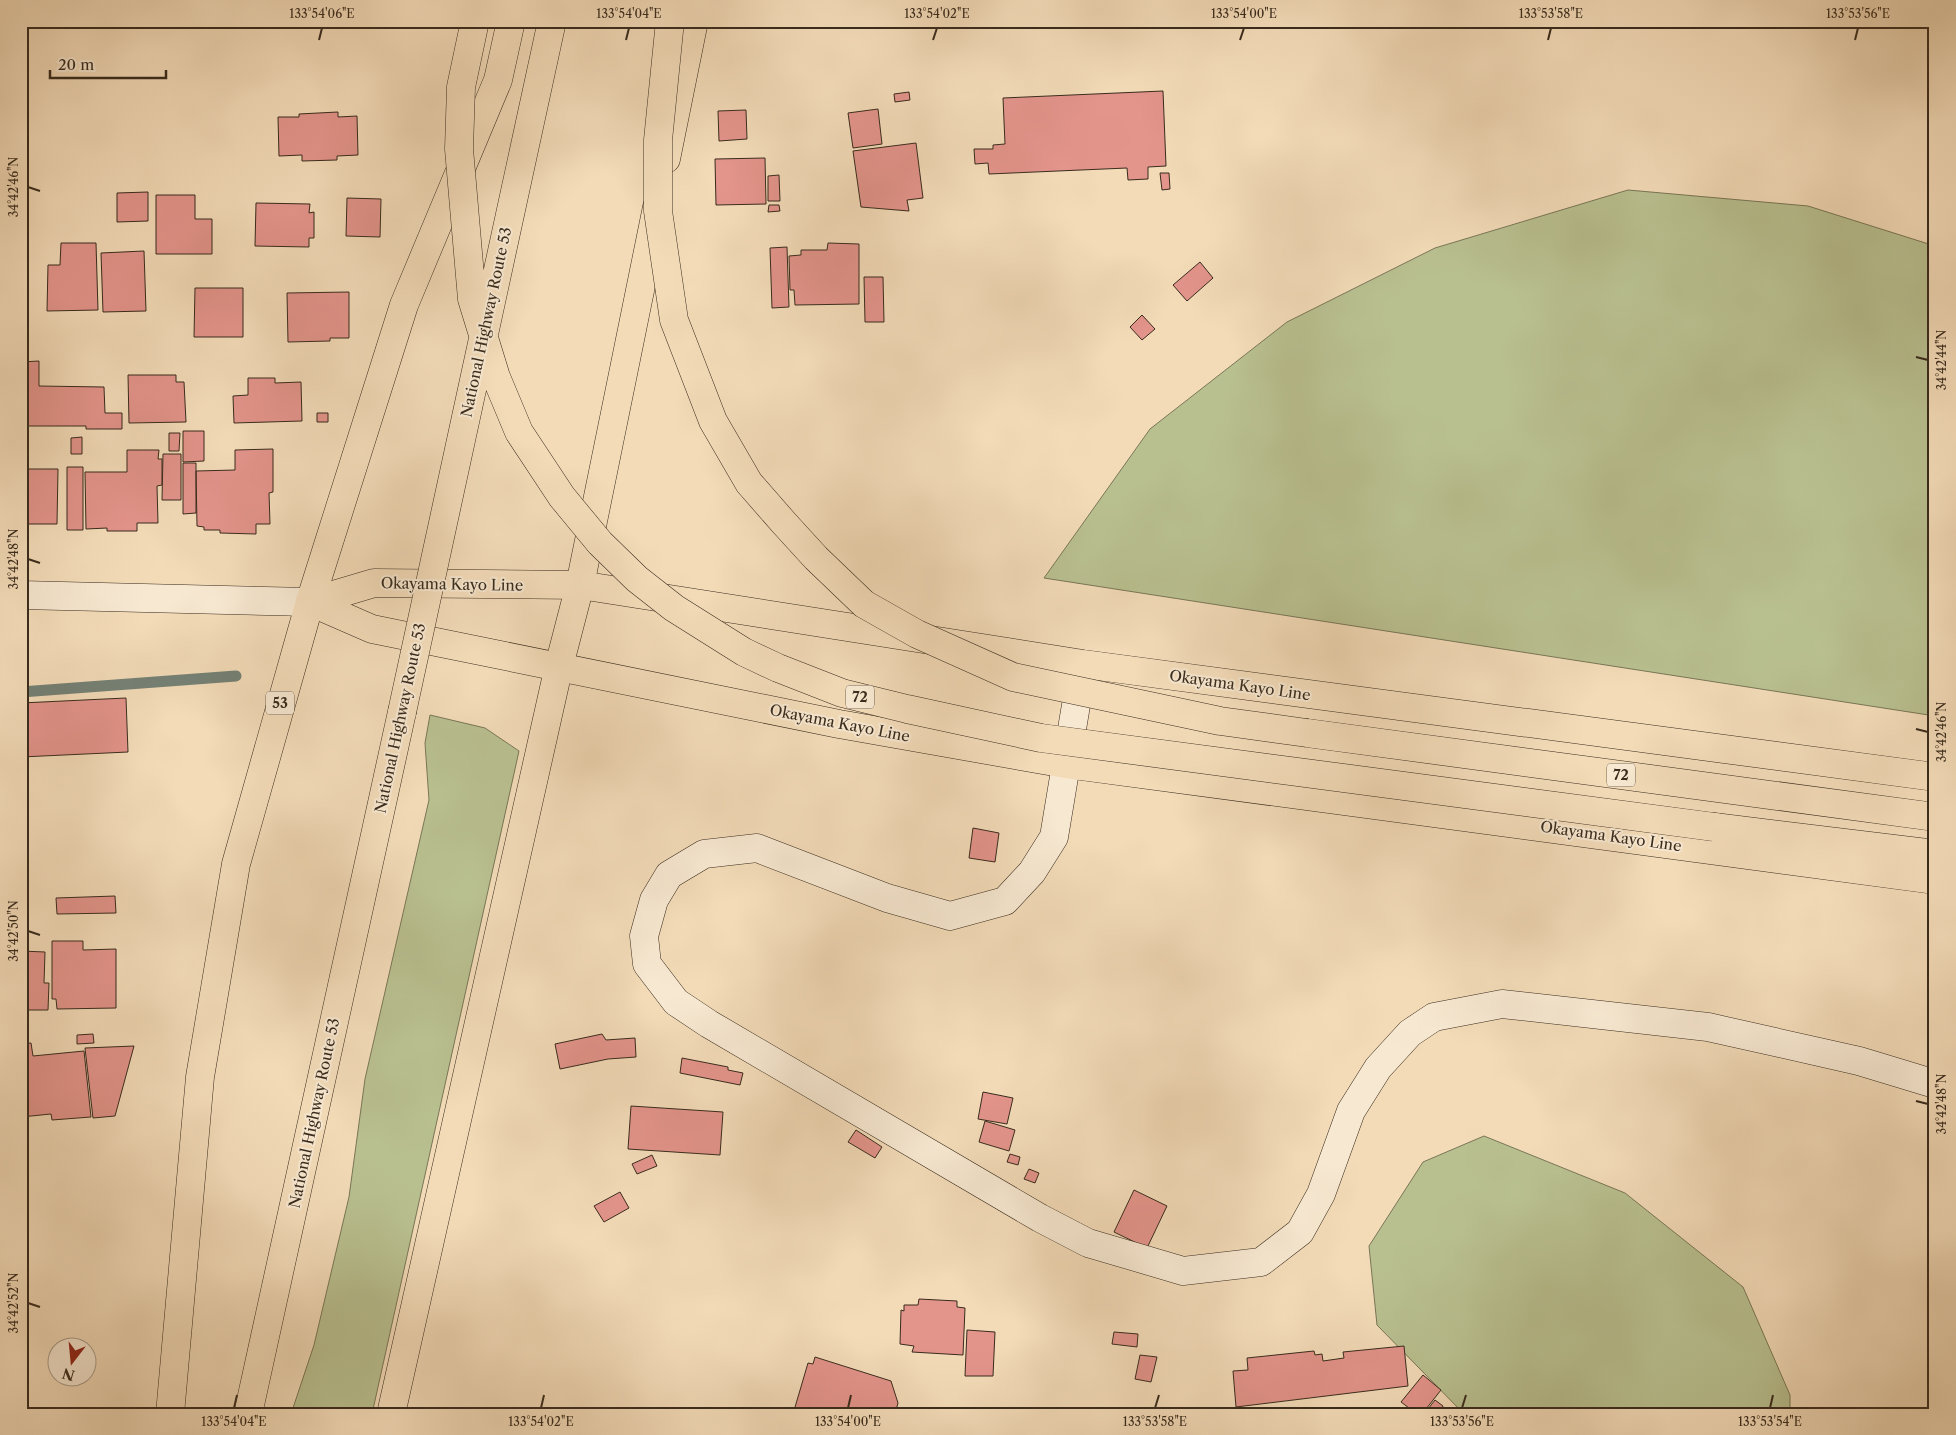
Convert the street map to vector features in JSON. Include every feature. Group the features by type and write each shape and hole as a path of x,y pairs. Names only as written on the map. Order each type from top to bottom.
{"main road":[{"name":"72","path":"474,21 461,87 459,149 472,299 496,377 519,432 562,497 600,543 637,579 674,608 744,652 778,668 842,693 1022,734 1714,827 1935,854"},
{"name":"53","path":"170,1414 200,1077 232,883 241,845 310,602 404,305 498,80 511,21"},
{"name":"National Highway Route 53","path":"248,1414 552,21"},
{"name":"72","path":"670,21 658,140 658,202 674,320 713,421 749,482 816,558 864,604 917,634 1013,677 1220,722 1935,817"},
{"path":"391,1414 559,666 580,586 694,21"},
{"name":"Okayama Kayo Line","path":"310,602 374,583 580,586 1083,664 1935,777"},
{"name":"Okayama Kayo Line","path":"310,602 372,629 839,724 1066,764 1935,880"}],"street":[{"path":"21,595 310,602"},
{"path":"1083,664 1054,836 1032,872 1005,902 950,916 887,898 757,848 704,854 669,876 654,900 644,936 647,964 676,1002 709,1024 1040,1218 1088,1243 1183,1272 1261,1262 1300,1232 1321,1194 1351,1111 1378,1068 1410,1033 1434,1017 1502,1004 1708,1027 1859,1061 1935,1084"}],"green space":[{"path":"1628,190 1808,206 1935,246 1935,716 1044,578 1150,429 1287,322 1435,248"},
{"path":"430,715 485,728 519,751 372,1414 291,1414 314,1345 349,1197 365,1079 429,800 425,743"},
{"path":"1484,1136 1625,1193 1743,1287 1790,1395 1790,1414 1464,1414 1377,1325 1369,1246 1423,1162"}],"building":[{"path":"1163,91 1166,166 1148,167 1148,179 1128,180 1127,168 989,174 988,163 975,164 974,149 993,149 993,145 1005,144 1003,98"},
{"path":"909,92 910,100 895,102 894,94"},
{"path":"878,109 882,144 853,148 848,113"},
{"path":"746,110 747,139 719,141 718,111"},
{"path":"338,112 338,117 357,116 358,155 337,156 337,160 302,161 302,155 279,156 278,117 299,117 299,114"},
{"path":"916,143 923,198 907,200 909,211 861,207 853,151"},
{"path":"765,158 766,204 716,205 715,159"},
{"path":"1160,173 1169,173 1170,189 1162,190"},
{"path":"779,175 780,201 768,201 768,176"},
{"path":"148,192 148,221 117,222 117,193"},
{"path":"156,195 195,195 195,219 212,219 212,254 156,254"},
{"path":"347,198 381,199 380,237 346,236"},
{"path":"256,203 310,204 309,213 314,212 314,238 309,238 309,247 255,246"},
{"path":"769,205 779,205 780,211 768,212"},
{"path":"61,243 96,243 98,310 47,311 48,265 60,265"},
{"path":"828,243 859,244 859,304 795,305 794,290 790,290 789,256 801,255 801,250 827,250"},
{"path":"787,247 789,307 772,308 770,248"},
{"path":"144,251 146,311 103,312 101,253"},
{"path":"1200,262 1213,278 1187,301 1173,285"},
{"path":"864,277 883,277 884,322 865,322"},
{"path":"195,288 243,288 243,337 194,337"},
{"path":"349,292 349,338 330,338 330,341 288,342 287,293"},
{"path":"1142,315 1155,329 1142,340 1130,327"},
{"path":"39,361 39,386 104,387 105,413 122,413 122,429 86,429 86,426 21,426 21,362"},
{"path":"128,375 176,375 176,382 184,382 186,422 129,423"},
{"path":"248,378 275,378 275,383 301,382 302,421 234,423 233,396 248,395"},
{"path":"317,413 328,413 328,422 317,422"},
{"path":"183,431 204,431 204,461 183,462"},
{"path":"169,433 180,433 179,451 169,451"},
{"path":"82,437 82,454 71,454 71,438"},
{"path":"273,449 273,492 269,493 270,524 256,524 256,534 220,533 220,530 204,530 204,527 197,526 196,471 235,470 235,450"},
{"path":"127,450 159,450 158,459 162,459 162,485 157,486 158,523 137,523 137,531 107,531 107,528 86,529 85,472 127,472"},
{"path":"163,454 181,454 181,500 162,500"},
{"path":"183,463 196,463 196,513 183,514"},
{"path":"67,467 83,467 83,530 67,530"},
{"path":"21,469 58,469 57,524 21,524"},
{"path":"126,698 128,752 21,757 21,703"},
{"path":"973,828 999,833 995,862 969,858"},
{"path":"115,896 116,913 57,914 56,898"},
{"path":"52,941 83,941 83,950 116,949 116,1008 57,1009 56,999 52,999"},
{"path":"21,951 45,952 44,983 49,983 48,1010 21,1010"},
{"path":"93,1034 94,1043 77,1044 77,1035"},
{"path":"602,1034 606,1040 635,1038 636,1057 608,1059 560,1069 555,1044"},
{"path":"31,1043 33,1056 84,1051 91,1117 52,1120 51,1114 21,1117 21,1044"},
{"path":"134,1046 115,1116 93,1118 85,1048"},
{"path":"682,1058 728,1067 728,1070 743,1073 740,1085 680,1073"},
{"path":"983,1092 1013,1098 1007,1124 978,1119"},
{"path":"631,1106 723,1112 720,1155 628,1149"},
{"path":"985,1121 1015,1130 1009,1151 979,1142"},
{"path":"856,1130 882,1147 875,1158 848,1142"},
{"path":"1010,1154 1020,1157 1018,1165 1007,1162"},
{"path":"652,1155 657,1166 637,1174 632,1164"},
{"path":"1029,1169 1039,1173 1035,1183 1024,1179"},
{"path":"1134,1190 1167,1206 1147,1248 1114,1232"},
{"path":"620,1192 629,1208 604,1222 594,1206"},
{"path":"919,1299 957,1301 957,1307 965,1308 963,1355 912,1352 914,1346 900,1344 901,1310 904,1311 904,1305 918,1305"},
{"path":"967,1330 995,1332 993,1376 965,1376"},
{"path":"1114,1332 1138,1334 1137,1347 1112,1344"},
{"path":"1404,1346 1408,1386 1236,1407 1233,1371 1248,1370 1247,1358 1314,1351 1315,1355 1322,1354 1323,1361 1344,1358 1343,1352"},
{"path":"1140,1355 1157,1357 1151,1382 1135,1379"},
{"path":"815,1357 891,1381 898,1403 895,1414 793,1414 808,1363 813,1364"},
{"path":"1423,1375 1441,1390 1422,1414 1417,1414 1401,1402"},
{"path":"1435,1400 1443,1406 1440,1414 1424,1414"}],"waterway":[{"path":"21,692 236,676"}]}
